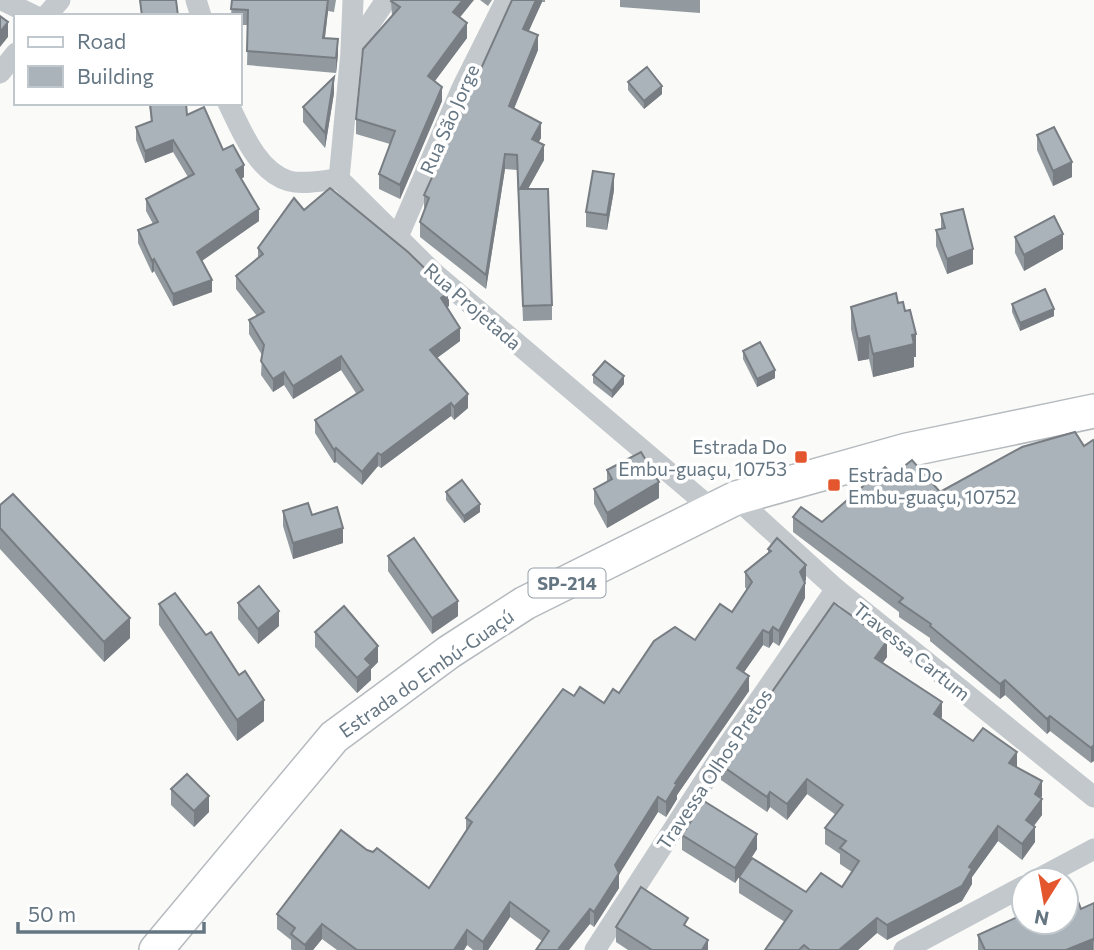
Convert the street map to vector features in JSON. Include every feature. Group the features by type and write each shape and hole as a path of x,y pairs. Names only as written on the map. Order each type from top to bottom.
{"main road":[{"name":"Estrada do Embú-Guaçú","path":"156,950 334,737 449,652 525,603 724,504 907,450 1094,411"}],"street":[{"path":"2,0 31,14"},
{"path":"48,14 60,0"},
{"path":"229,105 249,146 273,173 289,181 339,179 353,0"},
{"path":"351,52 386,0"},
{"name":"Rua São Jorge","path":"397,239 462,88 506,0"},
{"path":"0,73 14,56"},
{"name":"Rua Projetada","path":"339,179 397,239 724,504"},
{"name":"Travessa Cartum","path":"724,504 836,589 1094,797"},
{"name":"Travessa Olhos Pretos","path":"595,950 724,751 836,589"},
{"path":"1062,866 1094,849"},
{"path":"904,950 1010,893"}],"building":[{"path":"140,0 176,0 178,14 142,14"},
{"path":"232,0 328,0 323,38 338,39 336,58 247,51 248,10 231,9"},
{"path":"392,0 463,0 453,12 467,23 428,76 442,87 400,185 379,174 395,131 356,119 363,49 400,7"},
{"path":"512,0 536,0 523,29 538,35 509,106 541,123 532,139 544,145 520,189 548,189 552,305 523,306 517,155 505,154 486,275 420,222 429,198 424,195"},
{"path":"0,16 8,22 0,32"},
{"path":"647,67 662,86 644,101 628,82"},
{"path":"334,77 325,133 303,107"},
{"path":"150,105 186,105 187,115 204,107 223,150 233,145 244,165 236,170 259,209 197,252 212,280 173,294 154,259 152,261 138,230 158,222 146,199 194,174 173,140 145,151 136,127 152,121"},
{"path":"1054,127 1072,162 1053,171 1037,135"},
{"path":"593,171 614,174 607,215 586,212"},
{"path":"330,188 408,252 449,292 441,298 460,328 430,350 468,394 454,407 451,403 381,455 378,453 362,472 336,448 334,450 315,420 363,390 341,356 293,386 284,372 273,379 261,361 264,345 249,320 264,312 236,276 263,254 258,248 294,198 304,210"},
{"path":"963,209 973,249 947,259 936,230 945,228 941,214"},
{"path":"1054,216 1063,234 1024,255 1015,237"},
{"path":"1045,289 1054,309 1020,323 1012,304"},
{"path":"896,293 898,303 903,302 905,311 910,310 916,334 912,335 914,344 873,354 869,336 858,339 851,307"},
{"path":"760,342 775,370 757,379 743,351"},
{"path":"605,361 624,376 612,391 593,375"},
{"path":"1075,432 1084,446 1094,441 1094,745 1091,748 1050,716 1047,719 1005,680 1000,684 930,626 931,624 899,602 903,598 793,517 801,507 822,522 885,467 893,475 912,460 940,492 1022,447"},
{"path":"641,452 659,482 607,513 594,489 612,479 607,470"},
{"path":"462,480 480,504 464,516 446,492"},
{"path":"13,494 130,618 104,642 0,528 0,505"},
{"path":"308,503 312,515 337,507 343,528 293,543 283,511"},
{"path":"414,538 458,601 432,618 388,556"},
{"path":"777,538 806,565 800,572 805,583 779,631 773,627 769,633 763,630 737,668 749,676 675,783 677,784 666,802 658,797 615,865 619,873 594,912 590,909 559,948 562,950 536,950 549,931 510,902 483,942 467,930 454,950 357,950 322,924 305,945 291,934 295,928 277,914 341,830 367,850 373,852 377,848 429,888 472,822 466,818 563,689 574,696 580,687 604,703 613,689 619,693 654,641 675,627 695,640 720,604 732,612 752,582 745,572 771,551 768,549"},
{"path":"259,586 279,611 258,629 238,603"},
{"path":"175,593 206,635 211,632 239,675 245,671 264,700 237,720 159,604"},
{"path":"834,603 887,641 875,658 942,702 934,714 973,741 983,728 1017,752 1009,763 1042,781 1035,794 1042,799 1026,820 1035,827 1022,844 998,826 969,867 972,869 962,886 887,925 877,918 839,950 810,950 804,945 799,950 765,950 792,911 739,877 752,858 806,892 821,873 842,887 859,861 840,848 846,841 825,828 843,805 807,779 787,804 770,792 767,797 721,765"},
{"path":"344,606 378,646 365,659 371,665 357,678 315,632"},
{"path":"187,774 209,796 194,811 171,789"},
{"path":"699,798 757,834 735,868 682,835 693,818 688,815"},
{"path":"641,887 688,918 684,925 708,940 702,950 652,950 616,927"},
{"path":"1094,903 1094,941 1093,939 1066,950 985,950 978,935 1010,920 1010,936 1080,936 1080,906 1081,909"}],"place":[{"name":"Estrada Do Embu-guaçu, 10753","path":"801,457"},
{"name":"Estrada Do Embu-guaçu, 10752","path":"834,485"}]}
